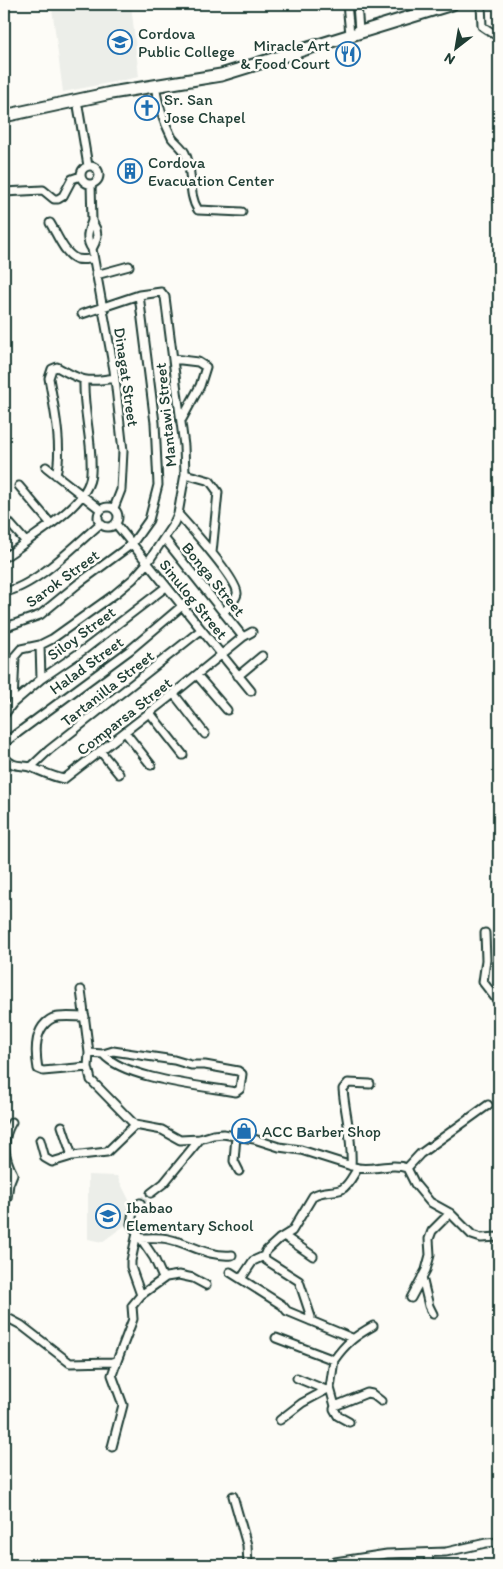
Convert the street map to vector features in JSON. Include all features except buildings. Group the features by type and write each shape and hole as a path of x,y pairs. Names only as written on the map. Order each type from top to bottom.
{"main road":[{"path":"4,116 77,100 220,75 452,4"}],"street":[{"path":"347,4 355,33"},
{"path":"355,33 357,4"},
{"path":"481,4 482,26 494,34 499,33"},
{"path":"155,86 158,108 173,138 185,153 190,174 192,202 198,210 242,212"},
{"path":"77,100 88,166"},
{"path":"88,166 95,168 98,173 98,179 91,184 84,182 81,176 82,170 88,166"},
{"path":"4,192 43,190 54,199 58,199 63,196 72,179 81,176"},
{"name":"Dinagat Street","path":"91,184 92,221 96,229 97,239 92,248 93,259 115,378 123,451 121,490 114,508"},
{"path":"50,223 63,245 74,257 80,260 93,259"},
{"path":"96,275 129,266"},
{"name":"Mantawi Street","path":"13,703 16,653 24,647 40,646 68,629 133,579 148,562 178,514 185,474 182,420 165,298 161,292 139,295 82,314"},
{"name":"Sarok Street","path":"4,626 40,615 79,583 132,544 149,520 158,485 155,423 139,295"},
{"path":"173,359 198,362 206,366 200,386 182,420"},
{"path":"56,474 58,450 49,378 52,369 57,367 84,381 93,382 115,378"},
{"path":"4,557 52,524 82,496 88,485 92,476 91,450 84,381"},
{"path":"46,467 101,510"},
{"path":"185,474 210,481 218,492 212,553"},
{"path":"19,486 52,524"},
{"path":"107,507 114,508 119,517 116,524 109,527 100,524 98,518 101,510 107,507"},
{"path":"178,514 212,553 236,586 238,593 224,612"},
{"path":"5,518 26,542"},
{"path":"4,592 14,591 34,580 100,524"},
{"name":"Sinulog Street","path":"116,524 251,691"},
{"name":"Bonga Street","path":"164,538 243,637"},
{"name":"Siloy Street","path":"4,714 13,703 41,679 85,649 166,587"},
{"name":"Halad Street","path":"4,743 130,650 182,606"},
{"name":"Tartanilla Street","path":"31,767 201,630"},
{"name":"Comparsa Street","path":"4,757 17,767 31,767 45,775 64,780 243,637 252,632"},
{"path":"40,646 41,679"},
{"path":"238,676 262,656"},
{"path":"197,675 227,710"},
{"path":"174,694 205,734"},
{"path":"150,713 183,755"},
{"path":"125,732 151,765"},
{"path":"101,752 119,774"},
{"path":"485,933 486,960 483,982 497,1000 499,999"},
{"path":"82,990 89,1053 88,1067 92,1080 135,1125 162,1130 178,1140 200,1139 213,1135 254,1139 288,1150 301,1150 367,1170 396,1165 407,1168 415,1184 430,1202 450,1213 476,1237 499,1237"},
{"path":"85,1017 54,1018 49,1021 39,1032 36,1049 38,1069 42,1071 88,1067"},
{"path":"89,1053 103,1054 113,1051 174,1060 191,1065 205,1065 238,1071 242,1074 240,1089 236,1092 144,1076 108,1059 103,1054"},
{"path":"241,1279 253,1261 264,1256 266,1251 292,1231 313,1196 341,1190 346,1186 354,1167 352,1142 344,1108 343,1090 348,1083 370,1084"},
{"path":"407,1168 420,1154 488,1105"},
{"path":"7,1198 8,1184 12,1174 4,1152 4,1137 12,1122"},
{"path":"40,1140 44,1158 52,1162 72,1156 107,1152 135,1125"},
{"path":"62,1126 72,1156"},
{"path":"236,1136 234,1161 239,1171"},
{"path":"152,1193 164,1183 200,1139"},
{"path":"140,1203 133,1211 131,1224 160,1267 163,1278"},
{"path":"411,1298 429,1262 428,1239 432,1231 450,1213"},
{"path":"139,1235 168,1239 221,1256 232,1255"},
{"path":"139,1235 131,1267 141,1295"},
{"path":"284,1236 313,1256"},
{"path":"264,1256 266,1260 299,1281 311,1321"},
{"path":"230,1272 282,1304 288,1311 352,1338"},
{"path":"112,1447 123,1405 112,1374 133,1319 132,1306 141,1295 163,1278 178,1275 193,1278 206,1284"},
{"path":"422,1277 429,1306 433,1314"},
{"path":"4,1316 21,1325 70,1363 117,1361"},
{"path":"349,1422 335,1413 335,1406 328,1389 334,1360 345,1344 373,1326"},
{"path":"276,1338 334,1360"},
{"path":"297,1378 328,1389"},
{"path":"280,1420 302,1403 328,1389"},
{"path":"335,1406 367,1392 381,1401"},
{"path":"233,1496 247,1545 248,1565"},
{"path":"325,1565 387,1554 446,1552 499,1542"},
{"path":"428,1565 429,1553"}],"shaded area":[{"path":"131,4 139,77 63,92 52,8"},
{"name":"Ibabao Elementary School","path":"88,1175 117,1176 132,1206 124,1226 102,1242 88,1239"}],"tunnel":[{"path":"140,1203 151,1193"}],"place":[{"name":"Cordova Public College","path":"120,42"},
{"name":"Miracle Art & Food Court","path":"348,54"},
{"name":"Sr. San Jose Chapel","path":"147,108"},
{"name":"Cordova Evacuation Center","path":"130,171"},
{"name":"ACC Barber Shop","path":"244,1131"},
{"name":"Ibabao Elementary School","path":"108,1216"}]}
